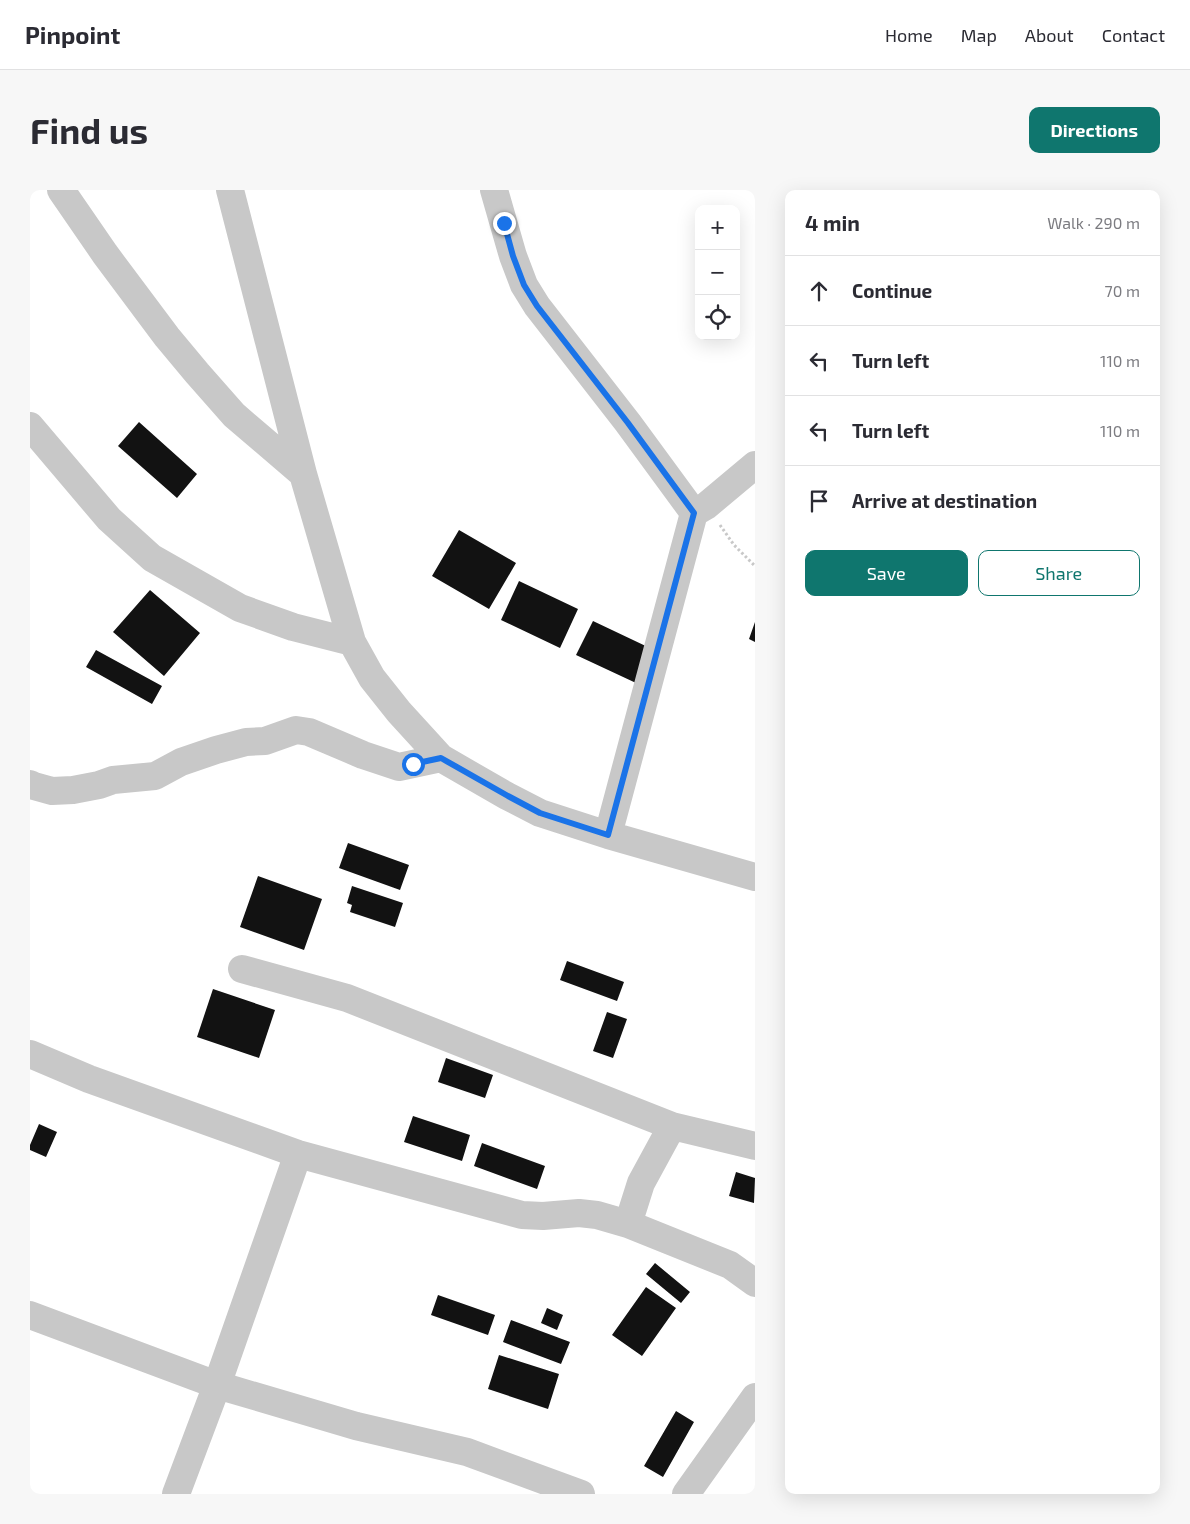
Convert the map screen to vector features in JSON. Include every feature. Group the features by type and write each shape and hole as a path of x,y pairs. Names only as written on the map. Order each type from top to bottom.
{"street":[{"path":"62,190 116,269 167,337 197,373 234,415 303,474"},
{"path":"230,190 303,474 352,642 372,678 399,712 441,758 540,813 608,835 755,877"},
{"path":"494,190 513,256 524,285 537,306 628,423 700,509"},
{"path":"30,426 110,519 152,558 240,608 293,627 352,642"},
{"path":"608,835 700,509 755,465"},
{"path":"30,784 52,791 73,790 99,785 112,780 155,776 181,762 216,750 246,742 265,741 296,730 309,732 363,755 399,766 441,758"},
{"path":"242,969 348,998 672,1126 755,1146"},
{"path":"30,1054 89,1079 298,1154 522,1215 597,1214 628,1224 730,1265 755,1283"},
{"path":"628,1224 641,1183 672,1126"},
{"path":"176,1494 217,1385 298,1154"},
{"path":"30,1315 217,1385 356,1426 467,1452 582,1494"},
{"path":"686,1494 755,1398"}],"path":[{"path":"700,509 755,566"}],"building":[{"path":"139,422 197,474 177,498 118,446"},
{"path":"459,530 516,563 489,609 432,576"},
{"path":"519,581 578,609 560,648 501,620"},
{"path":"150,590 200,633 164,676 113,632"},
{"path":"593,621 652,649 636,683 576,655"},
{"path":"755,622 755,642 749,639"},
{"path":"96,650 162,686 152,704 86,667"},
{"path":"348,843 409,865 400,890 339,868"},
{"path":"258,876 322,899 304,950 240,927"},
{"path":"352,886 403,903 395,927 350,912 352,905 347,903"},
{"path":"567,961 624,982 617,1001 560,980"},
{"path":"213,989 275,1010 259,1058 197,1037"},
{"path":"607,1012 627,1019 613,1058 593,1051"},
{"path":"446,1058 493,1075 485,1098 438,1082"},
{"path":"413,1116 470,1135 462,1161 404,1142"},
{"path":"39,1124 57,1132 46,1157 30,1150 30,1145"},
{"path":"482,1143 545,1166 537,1189 474,1166"},
{"path":"736,1172 755,1178 754,1203 729,1196"},
{"path":"655,1263 690,1292 681,1303 646,1274"},
{"path":"646,1287 676,1308 642,1356 612,1335"},
{"path":"438,1295 495,1315 488,1335 431,1315"},
{"path":"547,1308 563,1315 557,1330 541,1323"},
{"path":"511,1320 570,1342 561,1364 503,1342"},
{"path":"499,1355 559,1374 548,1409 488,1389"},
{"path":"676,1411 694,1422 663,1477 644,1466"}],"route":[{"path":"413,764 441,758 540,813 608,835 694,513 628,423 537,306 524,285 513,256 504,223"}]}
